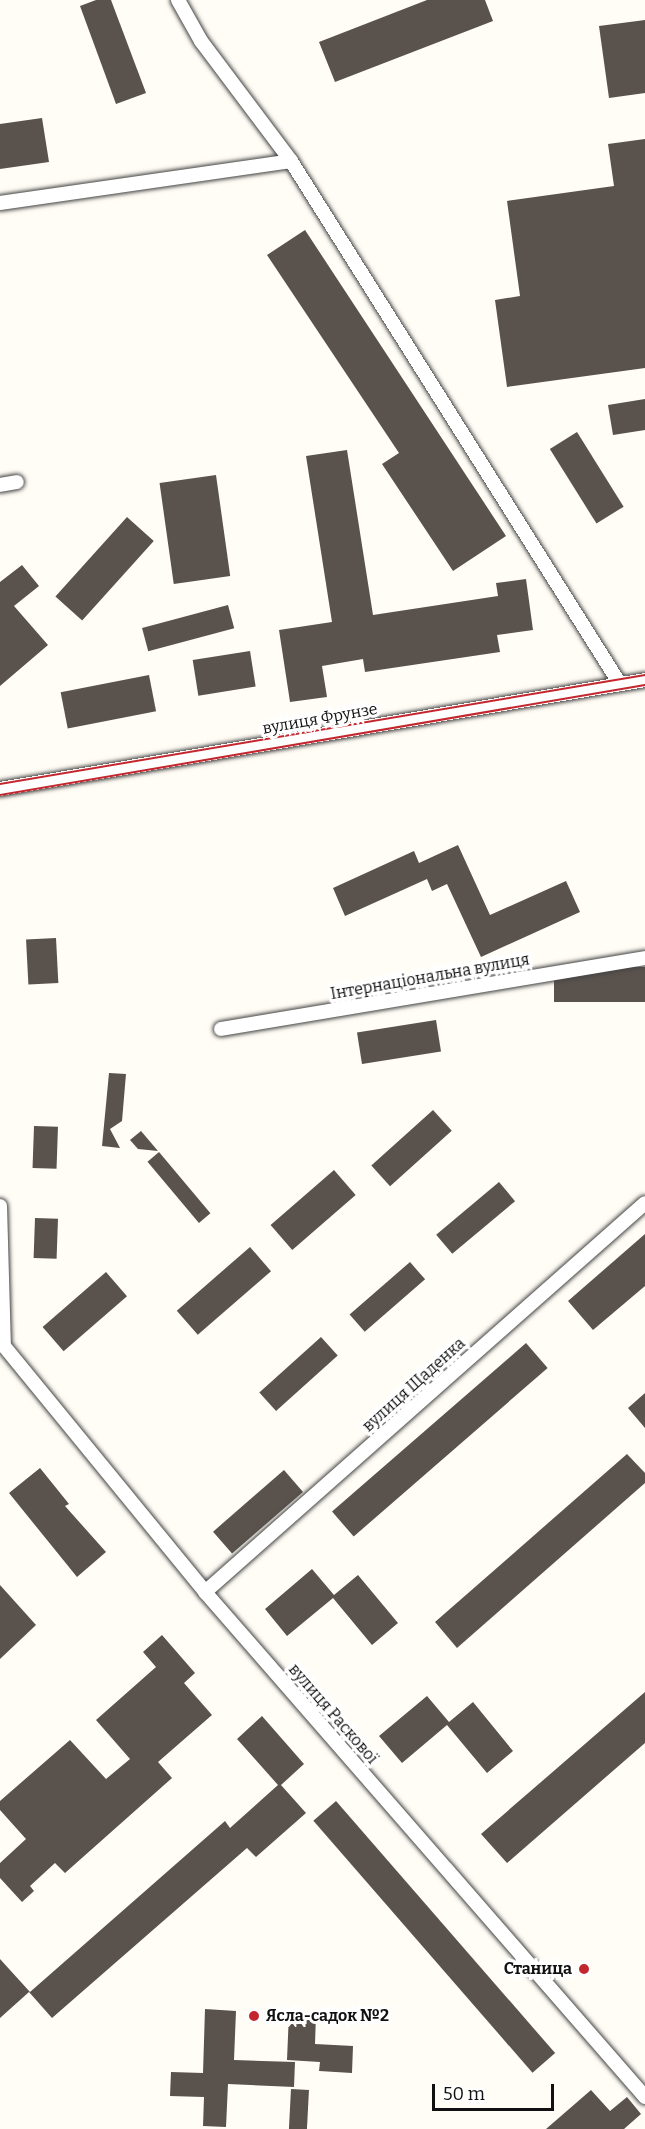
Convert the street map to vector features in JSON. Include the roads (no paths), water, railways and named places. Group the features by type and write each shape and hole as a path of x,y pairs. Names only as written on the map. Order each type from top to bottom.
{"street":[{"path":"178,0 201,41 291,161 620,684"},
{"path":"0,203 291,161"},
{"path":"0,485 17,482"},
{"name":"вулиця Фрунзе","path":"0,789 645,680"},
{"name":"Інтернаціональна вулиця","path":"221,1029 645,958"},
{"name":"вулиця Щаденка","path":"205,1592 645,1203"},
{"path":"0,1206 2,1346"},
{"name":"вулиця Раскової","path":"2,1346 205,1592 645,2097"}],"tram line":[{"path":"0,784 645,675"},
{"path":"0,795 645,685"}],"place":[{"name":"Станица","path":"584,1969"},
{"name":"Ясла-садок №2","path":"254,2016"}]}
